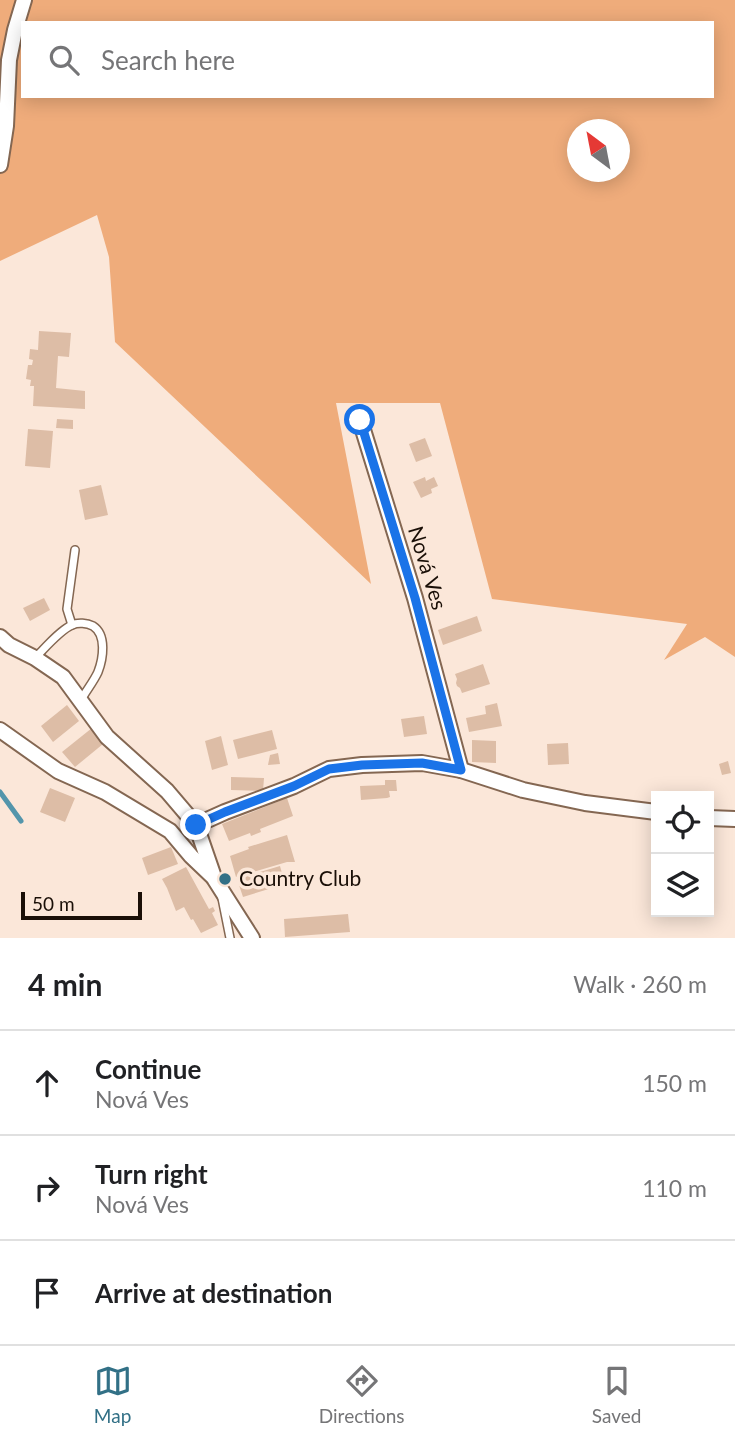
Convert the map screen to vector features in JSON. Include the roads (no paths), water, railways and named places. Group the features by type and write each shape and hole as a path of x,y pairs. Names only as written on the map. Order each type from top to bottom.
{"street":[{"path":"0,165 6,126 9,60 23,0"},
{"name":"Nová Ves","path":"360,420 415,598 461,770"},
{"path":"0,637 63,677 107,737 167,791 196,825 218,883 252,938"},
{"path":"0,730 58,771 105,792 170,831 218,883"},
{"path":"196,825 329,769 422,763 461,770 523,790 585,803 651,811"},
{"path":"714,818 735,819"}],"lane":[{"path":"72,625 66,609 75,550"},
{"path":"35,657 72,625 85,623 93,626 102,640 102,657 98,672 80,700"},
{"path":"218,883 230,938"}],"waterway":[{"path":"0,792 21,821"}],"place":[{"name":"Country Club","path":"225,879"}]}
